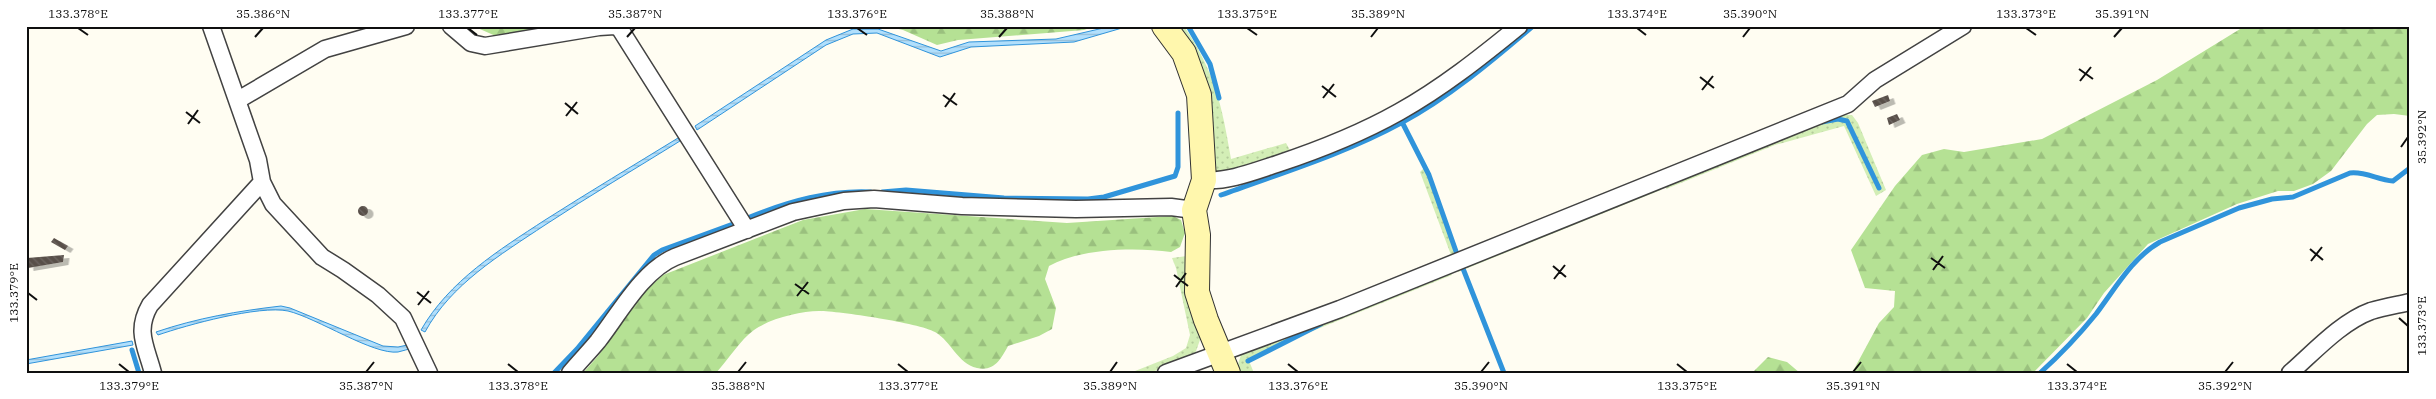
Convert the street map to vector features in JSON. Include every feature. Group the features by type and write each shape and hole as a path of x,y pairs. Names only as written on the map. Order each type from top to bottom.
{"street":[{"path":"211,26 258,160 262,182 273,204 322,257 378,295 403,318 428,373"},
{"path":"238,100 325,49 406,26"},
{"path":"451,26 471,43 485,46 599,26 615,26 620,29 746,230"},
{"path":"1164,26 1184,53 1199,95 1204,180 1194,210 1198,235 1197,292 1224,363"},
{"path":"1204,180 1216,181 1264,168 1318,150 1359,132 1399,112 1432,92 1519,26"},
{"path":"1166,373 1224,363 1350,306 1848,104 1875,80 1963,26"},
{"path":"153,373 141,328 143,318 150,306 262,182"},
{"path":"570,373 596,344 646,279 659,266 793,212 844,201 874,199 962,206 1076,209 1170,207 1194,210"},
{"path":"2290,373 2334,335 2360,316 2372,311 2410,302"}],"green space":[{"path":"473,26 555,26 498,37"},
{"path":"886,26 1095,26 1084,30 958,40 937,45 903,30"},
{"path":"1174,26 1184,26 1195,43 1210,74 1224,122 1231,159 1286,143 1292,154 1218,174 1214,171"},
{"path":"2245,26 2410,26 2410,116 2394,114 2377,115 2367,124 2331,171 2313,184 2294,191 2278,191 2237,204 2148,244 2104,293 2087,318 2033,373 1852,373 1879,323 1894,307 1895,291 1865,288 1851,250 1895,186 1922,155 1944,149 1964,152 2042,139 2157,80"},
{"path":"1842,115 1852,115 1858,123 1886,190 1876,196 1844,126 1775,145 1666,189 1667,183"},
{"path":"1426,166 1460,257 1451,255 1420,172"},
{"path":"1657,186 1661,190 1458,272 1457,267"},
{"path":"865,209 1067,223 1173,216 1181,220 1185,233 1180,247 1171,252 1157,250 1109,250 1092,252 1062,260 1049,266 1045,279 1056,308 1052,329 1039,336 1008,346 1000,360 988,368 977,368 964,362 946,341 935,332 879,318 819,311 785,316 760,326 744,339 716,373 583,373 598,356 643,293 663,275 803,220"},
{"path":"1187,256 1201,337 1195,354 1150,373 1130,373 1173,356 1186,348 1190,335 1176,268 1172,258"},
{"path":"1449,271 1452,275 1310,332 1249,361 1254,373 1239,373 1237,367 1242,352"},
{"path":"1768,357 1787,362 1800,373 1752,373"}],"water":[{"path":"1112,26 1129,26 1074,42 971,47 940,57 877,33 853,34 826,45 697,130 695,126 826,40 853,29 878,29 941,51 969,42 1056,39"},
{"path":"678,138 680,141 562,214 494,259 448,299 425,332 421,330 432,312 446,296 493,255 545,220"},
{"path":"281,306 383,346 398,347 412,344 413,348 398,352 374,348 300,315 288,311 275,310 223,317 158,335 156,332 218,316"},
{"path":"132,341 133,345 26,364 26,360"}],"building":[{"path":"1888,95 1890,101 1875,107 1872,101"},
{"path":"1897,114 1900,120 1889,125 1887,118"},
{"path":"363,206 368,211 363,216 358,211"},
{"path":"54,238 68,246 65,250 51,242"},
{"path":"64,255 63,262 28,268 27,258"}],"waterway":[{"path":"1188,26 1210,64 1219,98"},
{"path":"1221,195 1335,154 1401,123 1453,91 1533,26"},
{"path":"882,192 906,190 1004,198 1088,199 1104,197 1175,176 1178,167 1178,113"},
{"path":"1822,122 1838,119 1847,121 1879,188"},
{"path":"1402,122 1429,175 1458,257"},
{"path":"2040,373 2090,322 2132,265 2160,242 2239,208 2272,199 2293,197 2350,173 2361,173 2393,181 2410,168"},
{"path":"750,217 810,198 840,193 871,192"},
{"path":"554,373 577,349 654,255 662,250 733,224"},
{"path":"1465,265 1462,266 1504,373"},
{"path":"1248,361 1321,324"},
{"path":"132,350 139,373"}]}
